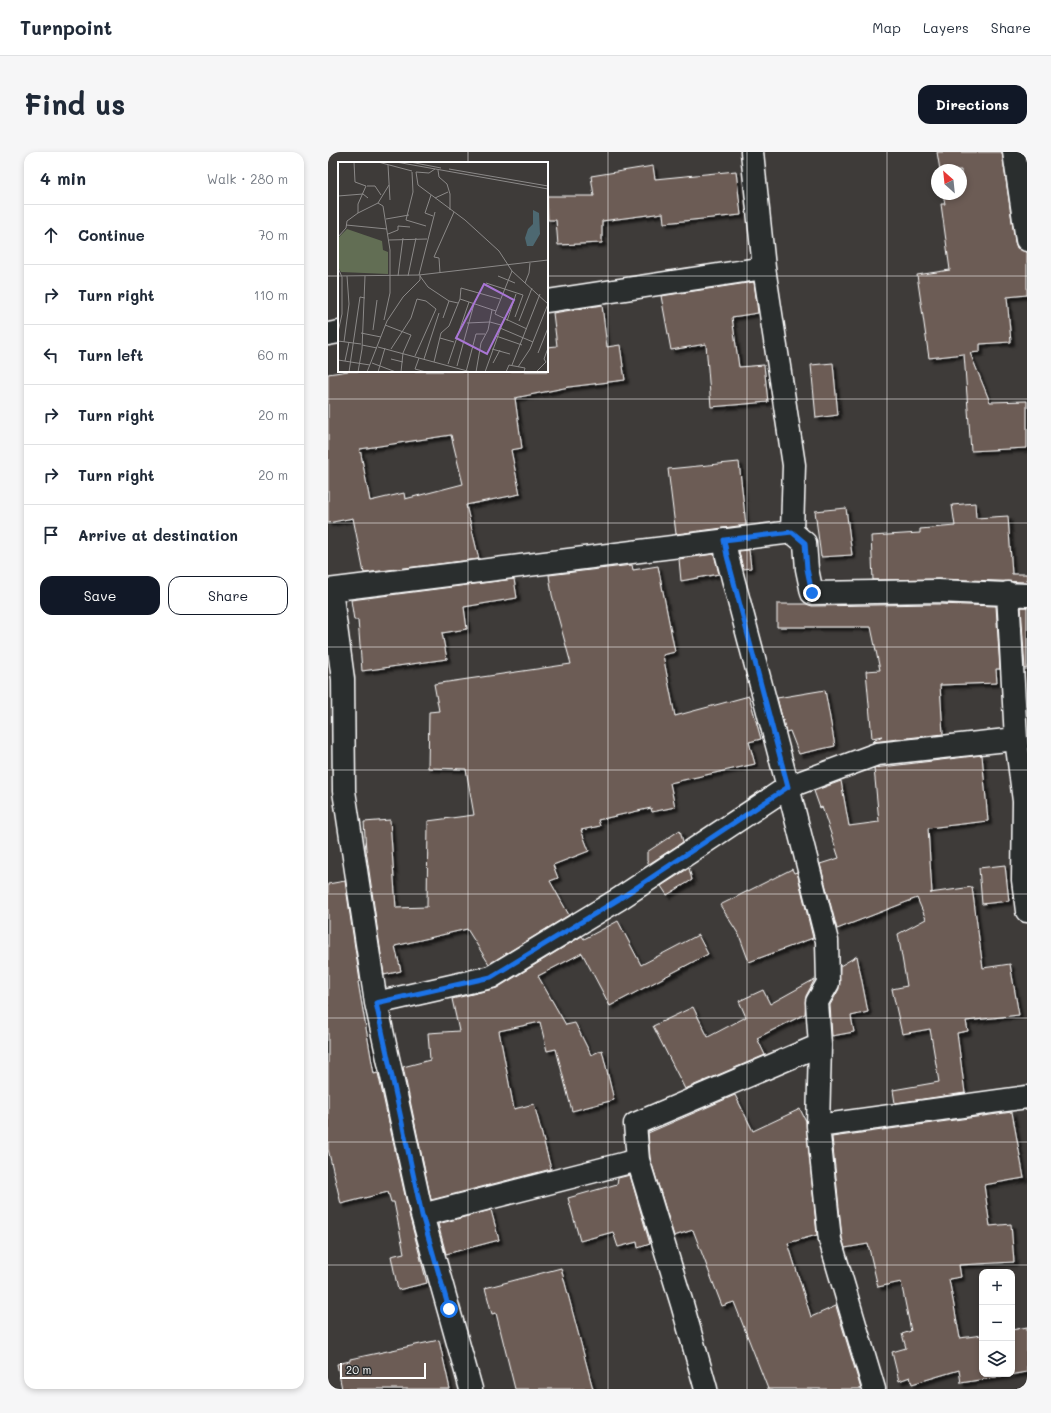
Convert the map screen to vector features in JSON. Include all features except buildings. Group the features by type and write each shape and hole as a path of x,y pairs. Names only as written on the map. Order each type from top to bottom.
{"street":[{"path":"752,152 764,268 794,465 792,532"},
{"path":"1014,152 1027,240"},
{"path":"548,301 764,268"},
{"path":"328,334 338,332"},
{"path":"471,1389 422,1215 376,1003 344,791 343,679 330,590 792,532 805,543 807,569 812,593 938,591 1017,594 1016,738 1026,801 1023,880 1027,911"},
{"path":"724,540 827,941 828,983 817,1002 820,1045 818,1126 830,1240 874,1389"},
{"path":"376,1003 491,977 619,899 788,787 877,754 1016,738"},
{"path":"706,1389 638,1160 635,1124 820,1045"},
{"path":"818,1126 1027,1097"},
{"path":"422,1215 638,1160"}],"route":[{"path":"449,1309 422,1215 376,1003 491,977 619,899 788,787 724,540 792,532 805,543 807,569 812,593"}]}
